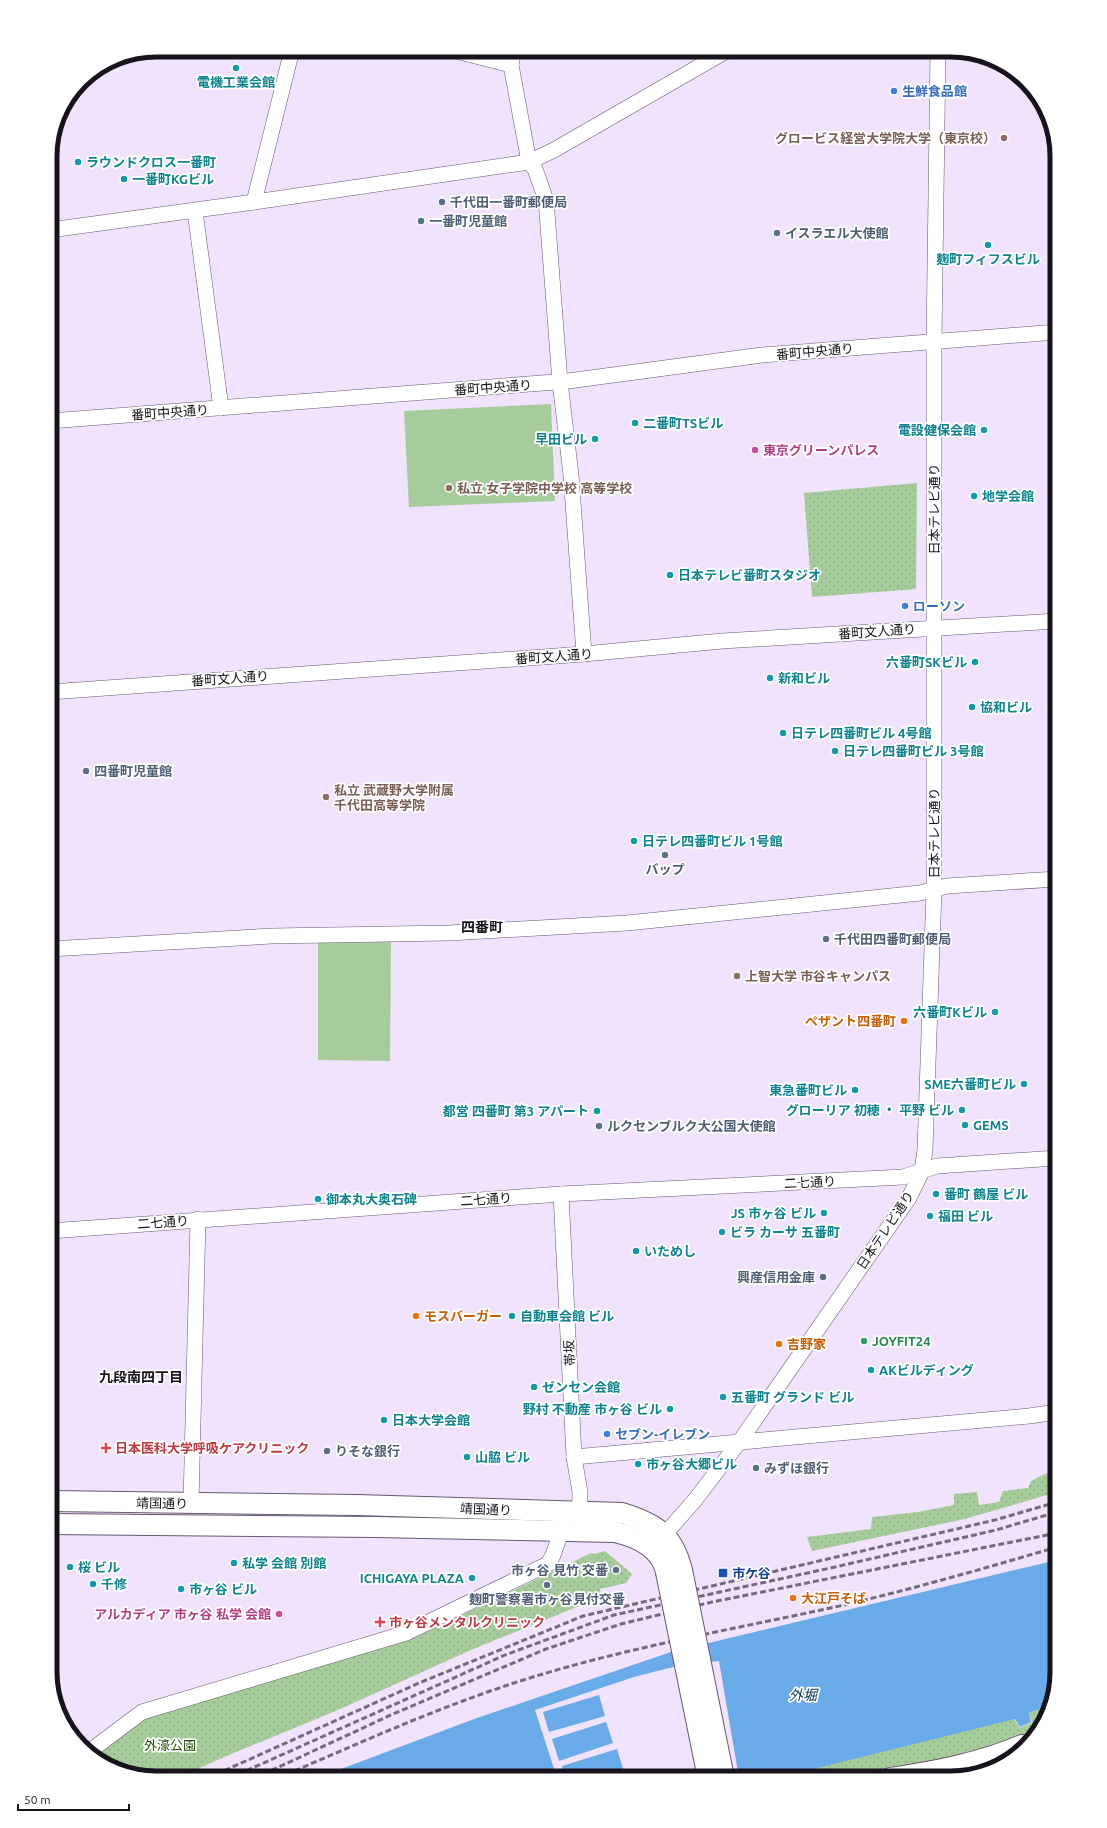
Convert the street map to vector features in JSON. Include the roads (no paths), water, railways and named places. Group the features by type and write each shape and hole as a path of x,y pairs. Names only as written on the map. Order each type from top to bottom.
{"main road":[{"name":"靖国通り","path":"57,1501 357,1505 580,1511 622,1513 646,1522 665,1534 674,1546 665,1562 707,1771"},
{"name":"靖国通り","path":"57,1524 579,1531 624,1534 636,1538 665,1562 722,1771"},
{"path":"933,1771 984,1759 1013,1748"}],"street":[{"path":"254,202 290,57"},
{"path":"480,57 511,65"},
{"path":"513,57 511,65 529,162 535,169 546,200 560,382 571,475 584,654"},
{"path":"57,229 529,162 554,150 716,57"},
{"name":"日本テレビ通り","path":"665,1562 665,1534 695,1500 740,1441 909,1198 922,1171 925,1150 934,890 934,341 938,57"},
{"path":"195,210 221,408"},
{"name":"番町中央通り","path":"57,420 560,382 762,355 1050,333"},
{"name":"番町文人通り","path":"57,692 584,654 722,641 1050,621"},
{"path":"57,949 272,936 480,931 627,922 920,893 947,886 1050,879"},
{"name":"二七通り","path":"57,1230 561,1194 903,1177 937,1166 1050,1158"},
{"name":"帯坂","path":"561,1194 574,1457 580,1492 579,1531"},
{"path":"191,1503 198,1220"},
{"path":"574,1457 1050,1413"},
{"path":"94,1748 142,1712 406,1633 548,1564 560,1535 566,1532 579,1531"}],"water":[{"name":"外堀","path":"1050,1562 1050,1672 1047,1697 1043,1708 1029,1713 1031,1722 1020,1727 1015,1719 805,1771 738,1771 719,1661 677,1666 634,1677 535,1710 555,1771 336,1771 477,1718 671,1652"},
{"path":"599,1695 605,1716 549,1732 543,1712"},
{"path":"606,1722 613,1743 559,1761 552,1739"},
{"path":"617,1749 624,1771 563,1771 562,1766"}],"railway":[{"path":"224,1771 419,1683 583,1616 995,1520 1050,1504"},
{"path":"246,1771 505,1655 614,1615 996,1530 1050,1514"},
{"path":"270,1771 393,1714 546,1649 621,1624 712,1602 1050,1534"},
{"path":"294,1771 436,1711 533,1677 648,1647 844,1605 951,1578 1050,1549"}],"place":[{"name":"電機工業会館","path":"236,68"},
{"name":"生鮮食品館","path":"894,91"},
{"name":"グロービス経営大学院大学（東京校）","path":"1004,138"},
{"name":"ラウンドクロス一番町","path":"78,162"},
{"name":"一番町KGビル","path":"124,179"},
{"name":"千代田一番町郵便局","path":"442,202"},
{"name":"一番町児童館","path":"421,221"},
{"name":"イスラエル大使館","path":"777,233"},
{"name":"麹町フィフスビル","path":"988,245"},
{"name":"二番町TSビル","path":"635,423"},
{"name":"電設健保会館","path":"984,430"},
{"name":"早田ビル","path":"595,439"},
{"name":"東京グリーンパレス","path":"755,450"},
{"name":"私立 女子学院中学校 高等学校","path":"449,488"},
{"name":"地学会館","path":"974,496"},
{"name":"日本テレビ番町スタジオ","path":"670,575"},
{"name":"ローソン","path":"905,606"},
{"name":"六番町SKビル","path":"975,662"},
{"name":"新和ビル","path":"770,678"},
{"name":"協和ビル","path":"972,707"},
{"name":"日テレ四番町ビル 4号館","path":"783,733"},
{"name":"日テレ四番町ビル 3号館","path":"835,751"},
{"name":"四番町児童館","path":"86,771"},
{"name":"私立 武蔵野大学附属 千代田高等学院","path":"326,797"},
{"name":"日テレ四番町ビル 1号館","path":"634,841"},
{"name":"バップ","path":"665,855"},
{"name":"千代田四番町郵便局","path":"826,939"},
{"name":"上智大学 市谷キャンパス","path":"737,976"},
{"name":"六番町Kビル","path":"995,1012"},
{"name":"ペザント四番町","path":"904,1021"},
{"name":"SME六番町ビル","path":"1024,1084"},
{"name":"東急番町ビル","path":"855,1090"},
{"name":"グローリア 初穂 ・ 平野 ビル","path":"962,1110"},
{"name":"都営 四番町 第3 アパート","path":"597,1111"},
{"name":"GEMS","path":"965,1125"},
{"name":"ルクセンブルク大公国大使館","path":"599,1126"},
{"name":"番町 鶴屋 ビル","path":"936,1194"},
{"name":"御本丸大奥石碑","path":"318,1199"},
{"name":"JS 市ヶ谷 ビル","path":"824,1213"},
{"name":"福田 ビル","path":"930,1216"},
{"name":"ビラ カーサ 五番町","path":"722,1232"},
{"name":"いためし","path":"636,1251"},
{"name":"興産信用金庫","path":"823,1277"},
{"name":"モスバーガー","path":"416,1316"},
{"name":"自動車会館 ビル","path":"512,1316"},
{"name":"JOYFIT24","path":"864,1341"},
{"name":"吉野家","path":"779,1344"},
{"name":"AKビルディング","path":"871,1370"},
{"name":"ゼンセン会館","path":"534,1387"},
{"name":"五番町 グランド ビル","path":"723,1397"},
{"name":"野村 不動産 市ヶ谷 ビル","path":"670,1409"},
{"name":"日本大学会館","path":"384,1420"},
{"name":"セブン-イレブン","path":"607,1434"},
{"name":"日本医科大学呼吸ケアクリニック","path":"106,1448"},
{"name":"りそな銀行","path":"327,1451"},
{"name":"山脇 ビル","path":"467,1457"},
{"name":"市ヶ谷大郷ビル","path":"638,1464"},
{"name":"みずほ銀行","path":"756,1468"},
{"name":"私学 会館 別館","path":"234,1563"},
{"name":"桜 ビル","path":"70,1567"},
{"name":"市ヶ谷 見竹 交番","path":"616,1570"},
{"name":"市ケ谷","path":"723,1573"},
{"name":"ICHIGAYA PLAZA","path":"472,1578"},
{"name":"千修","path":"93,1584"},
{"name":"麹町警察署市ヶ谷見付交番","path":"547,1585"},
{"name":"市ヶ谷 ビル","path":"181,1589"},
{"name":"大江戸そば","path":"793,1598"},
{"name":"アルカディア 市ヶ谷 私学 会館","path":"279,1614"},
{"name":"市ヶ谷メンタルクリニック","path":"380,1622"}],"district":[{"name":"四番町","path":"482,927"},
{"name":"九段南四丁目","path":"141,1377"}],"park label":[{"name":"外濠公園","path":"170,1745"}]}
